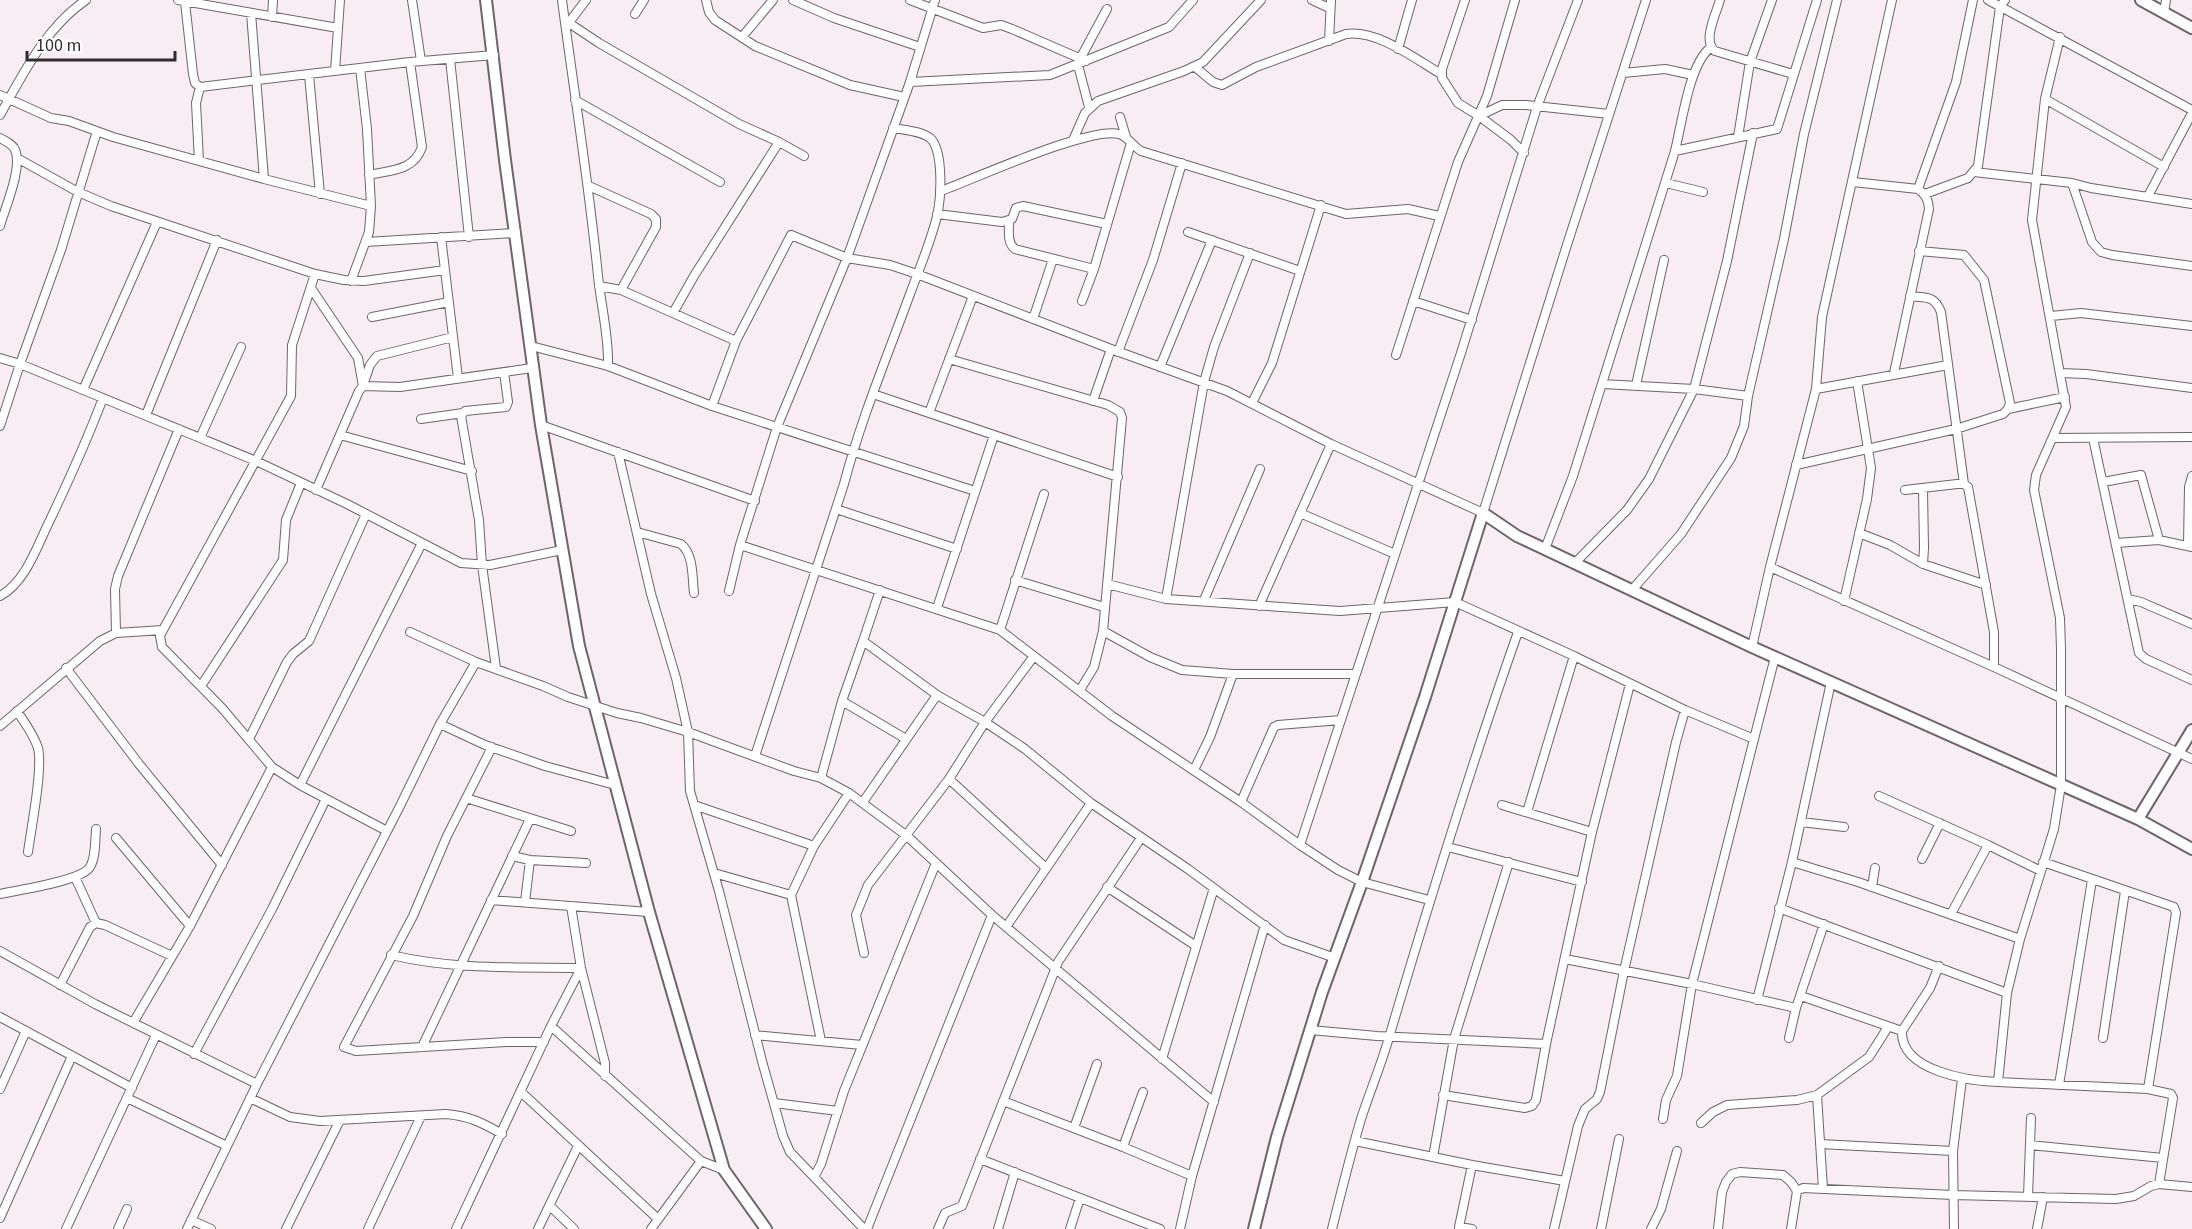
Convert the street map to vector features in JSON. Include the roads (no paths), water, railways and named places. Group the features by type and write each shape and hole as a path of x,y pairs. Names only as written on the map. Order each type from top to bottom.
{"street":[{"path":"0,115 28,65 64,18 86,0"},
{"path":"272,17 273,0"},
{"path":"335,71 340,0"},
{"path":"412,0 421,61"},
{"path":"486,0 532,368 579,646 649,912 724,1170 766,1229"},
{"path":"562,0 589,186 599,286 608,340 608,366"},
{"path":"567,25 586,0"},
{"path":"635,14 644,0"},
{"path":"706,0 709,12 715,20 782,58 850,85 904,97"},
{"path":"742,37 773,0"},
{"path":"793,0 834,18 920,47"},
{"path":"910,0 984,28 1001,25 1081,62"},
{"path":"729,591 777,428 847,258 910,82 935,0"},
{"path":"910,82 1050,75 1169,27 1193,0"},
{"path":"1073,140 1089,107 1112,95 1195,67 1203,62 1261,0"},
{"path":"1312,0 1330,4 1329,41"},
{"path":"1398,49 1412,0"},
{"path":"1441,74 1465,0"},
{"path":"1396,355 1439,216 1458,162 1487,96 1515,0"},
{"path":"1300,845 1472,320 1538,107 1578,0"},
{"path":"1254,1229 1277,1137 1310,1030 1425,697 1646,0"},
{"path":"1710,48 1709,41 1720,0"},
{"path":"1738,137 1750,62 1772,0"},
{"path":"1675,151 1777,129 1816,0"},
{"path":"1632,590 1681,534 1731,458 1744,426 1748,396 1784,238 1804,134 1837,0"},
{"path":"1752,647 1816,389 1822,317 1892,0"},
{"path":"1918,189 1956,82 1973,0"},
{"path":"1988,0 2003,3 2192,111 2188,131 2148,196"},
{"path":"2141,0 2192,28"},
{"path":"2164,13 2166,0"},
{"path":"338,28 181,1 193,74 195,83 200,87 410,62 494,55"},
{"path":"1925,194 1968,178 1978,166 2003,3"},
{"path":"1089,107 1081,62 1107,9"},
{"path":"251,13 264,179"},
{"path":"567,25 739,124 804,156"},
{"path":"1195,67 1214,82 1222,85 1256,67 1329,41 1355,33 1375,36 1441,74 1458,104 1479,116 1524,153"},
{"path":"1998,1082 2007,993 2020,939 2054,829 2061,785 2060,618 2034,490 2036,475 2066,407 2032,220 2044,99 2060,37"},
{"path":"1710,48 1793,74"},
{"path":"1545,549 1573,476 1666,183 1693,75 1701,55 1710,48"},
{"path":"450,59 469,237"},
{"path":"369,175 409,166 419,158 422,147 410,62"},
{"path":"351,281 369,232 371,206 360,68"},
{"path":"1623,73 1665,69 1693,75"},
{"path":"309,75 320,194"},
{"path":"199,161 196,103 200,87"},
{"path":"0,95 51,118 69,121 264,179 371,206"},
{"path":"2044,99 2164,167"},
{"path":"575,100 720,182"},
{"path":"1479,116 1502,105 1609,114"},
{"path":"1082,302 1107,224 1128,140 1120,117"},
{"path":"755,756 853,451 937,214 941,191 937,156 932,141 926,136 893,128"},
{"path":"0,426 61,250 97,131"},
{"path":"1575,563 1628,510 1650,479 1694,389 1727,261 1753,133"},
{"path":"941,191 1073,140 1102,134 1118,134 1141,151 1346,214 1408,208 1439,216"},
{"path":"0,138 12,145 17,158 16,172 0,226"},
{"path":"673,313 779,142"},
{"path":"17,158 78,192 157,222 315,274 351,281 364,281 445,270"},
{"path":"1093,400 1153,260 1182,163"},
{"path":"1974,172 2072,183 2192,204"},
{"path":"1852,182 1918,189 1925,194 1929,209 1894,373"},
{"path":"1666,183 1703,192"},
{"path":"2072,183 2092,242 2101,252 2192,266"},
{"path":"589,186 651,214 656,219 656,227 621,290"},
{"path":"1252,403 1272,363 1321,205"},
{"path":"937,214 1002,222 1012,219 1016,208 1023,206 1107,224"},
{"path":"1009,221 1011,246 1015,249 1094,269"},
{"path":"83,390 157,222"},
{"path":"1188,232 1300,271"},
{"path":"366,242 516,233"},
{"path":"712,406 736,342 790,235 847,258 890,265 917,274 1227,391 1331,444 1483,513 1517,536 1752,647 2138,819 2192,849"},
{"path":"441,237 458,378"},
{"path":"146,415 217,240"},
{"path":"1160,367 1212,240"},
{"path":"1919,251 1964,255 1984,280 2010,402 2008,410"},
{"path":"1166,599 1204,382 1214,347 1250,253"},
{"path":"1033,319 1053,259"},
{"path":"1636,385 1664,260"},
{"path":"315,274 292,345 291,396 160,636 162,647 201,686 272,767 300,785 387,831"},
{"path":"599,286 621,290 736,342"},
{"path":"311,288 358,358 363,386"},
{"path":"929,413 973,296"},
{"path":"1910,296 1933,299 1937,302 1941,312 1964,484 1970,495 1995,632 1994,667"},
{"path":"1413,301 1472,320"},
{"path":"372,316 449,302"},
{"path":"2051,316 2081,313 2192,326"},
{"path":"316,490 358,391 363,386 370,365 377,356 453,337"},
{"path":"531,346 608,366 712,406 975,491"},
{"path":"200,438 241,347"},
{"path":"0,358 20,364 256,461 461,562 482,565 562,550"},
{"path":"950,359 1093,400 1120,412 1122,418 1118,477 1110,535 1102,631 1094,668 1080,690"},
{"path":"1816,389 1948,364"},
{"path":"363,386 400,387 532,368"},
{"path":"421,419 465,411 507,407 504,372"},
{"path":"2060,373 2086,374 2192,388"},
{"path":"1844,601 1867,499 1871,468 1857,381"},
{"path":"1602,384 1694,389 1748,396"},
{"path":"873,394 1118,477"},
{"path":"1796,465 1956,429 2003,414 2008,410 2065,397"},
{"path":"0,596 12,587 30,561 82,454 103,398"},
{"path":"463,413 461,416 479,520 482,565 496,669"},
{"path":"541,425 755,501"},
{"path":"116,633 115,590 118,576 179,429"},
{"path":"340,435 472,471"},
{"path":"937,608 994,435"},
{"path":"2053,438 2192,437"},
{"path":"2092,438 2139,653 2146,659 2192,680"},
{"path":"1259,606 1331,444"},
{"path":"618,452 651,594 676,678 688,732 690,791 714,873 774,1103 790,1152 865,1229 992,915"},
{"path":"1204,600 1260,469"},
{"path":"2103,482 2141,475 2144,478 2159,540"},
{"path":"2116,543 2159,540 2190,546 2189,487 2192,476"},
{"path":"201,686 282,560 286,520 301,483"},
{"path":"1905,490 1923,490 1964,484"},
{"path":"1923,490 1923,564"},
{"path":"1000,630 1044,494"},
{"path":"836,509 957,549"},
{"path":"1300,513 1395,554"},
{"path":"249,739 287,662 309,641 366,514"},
{"path":"637,531 681,544 686,549 690,555 694,593"},
{"path":"1858,533 1890,545 1923,564 1986,585"},
{"path":"300,785 422,543"},
{"path":"741,545 1000,630 1112,716 1338,870 1362,882 1429,900"},
{"path":"1770,567 2192,759"},
{"path":"1015,580 1104,607"},
{"path":"1107,584 1166,599 1340,611 1455,602 1685,710 1754,739"},
{"path":"821,778 843,701 880,590"},
{"path":"2128,598 2192,624"},
{"path":"0,726 100,640 116,633 163,630"},
{"path":"1102,631 1175,668 1233,675 1356,674"},
{"path":"410,632 476,662 568,697 688,732 794,771 821,778 849,793 907,836 992,915 1214,1102"},
{"path":"1332,1229 1355,1141 1390,1036 1429,900 1518,632"},
{"path":"862,641 937,695 986,722 1025,749 1091,803 1214,888 1284,940 1335,958"},
{"path":"864,953 856,915 868,885 949,779 986,722 1035,656"},
{"path":"1527,812 1574,656"},
{"path":"1664,1119 1666,1100 1677,1076 1692,984 1775,657"},
{"path":"187,1229 257,1084 440,724 476,662"},
{"path":"66,668 139,764 222,865"},
{"path":"1194,770 1210,738 1233,675"},
{"path":"1757,1000 1792,862 1831,682"},
{"path":"1443,1095 1525,1108 1532,1106 1536,1100 1592,832 1630,684"},
{"path":"863,802 937,695"},
{"path":"843,701 906,739"},
{"path":"1554,1229 1581,1116 1585,1109 1597,1099 1600,1092 1624,971 1685,710"},
{"path":"17,711 39,750 39,770 28,852"},
{"path":"1241,802 1274,727 1278,724 1341,720"},
{"path":"440,724 492,747 545,766 615,784"},
{"path":"2138,819 2192,730"},
{"path":"492,747 447,836 412,916 344,1047 356,1052 544,1042"},
{"path":"133,1023 190,926 272,767"},
{"path":"949,779 1046,868"},
{"path":"821,1041 791,895 814,846 849,793"},
{"path":"1879,796 2042,867 2092,880 2174,907 2175,913 2148,1089"},
{"path":"466,798 571,831"},
{"path":"194,1053 272,909 326,799"},
{"path":"1006,927 1091,803"},
{"path":"694,805 814,846"},
{"path":"1502,805 1592,832"},
{"path":"422,1047 531,819"},
{"path":"1800,822 1844,827"},
{"path":"1922,859 1940,823"},
{"path":"0,894 75,877 87,871 92,865 96,829"},
{"path":"116,838 190,926"},
{"path":"938,1229 945,1213 962,1206 1055,968 1107,887 1142,838"},
{"path":"1951,914 1988,845"},
{"path":"1448,847 1582,882"},
{"path":"512,856 530,860 586,863"},
{"path":"525,902 530,860"},
{"path":"1433,1158 1454,1039 1509,862"},
{"path":"1792,862 1872,887 2020,939"},
{"path":"814,1177 821,1164 862,1045 936,863"},
{"path":"1872,887 1875,868"},
{"path":"714,873 791,895"},
{"path":"75,877 96,924"},
{"path":"2059,1085 2092,880"},
{"path":"1107,887 1196,946"},
{"path":"1162,1059 1214,888"},
{"path":"2103,1038 2125,891"},
{"path":"491,900 649,912"},
{"path":"571,906 581,968 605,1063 605,1076"},
{"path":"1779,908 2007,993"},
{"path":"60,985 90,927 96,924 105,925 172,956"},
{"path":"1790,1038 1796,1008 1824,924"},
{"path":"1180,1229 1192,1176 1265,925"},
{"path":"0,951 156,1035 257,1084"},
{"path":"391,955 415,961 462,967 581,968"},
{"path":"1565,959 1692,984 1796,1008"},
{"path":"1939,966 1930,988 1902,1031 1905,1047 1918,1059 1938,1071 1962,1079 2148,1089 2166,1092 2173,1098 2159,1184"},
{"path":"456,1229 551,1026 581,968"},
{"path":"1801,996 1902,1031"},
{"path":"0,1017 132,1088"},
{"path":"551,1026 701,1161 724,1170"},
{"path":"1701,1124 1720,1107 1727,1105 1797,1100 1817,1095 1869,1057 1888,1027"},
{"path":"1310,1030 1546,1044"},
{"path":"0,1089 26,1031"},
{"path":"66,1229 156,1035"},
{"path":"755,1035 862,1045"},
{"path":"0,1218 72,1056"},
{"path":"1074,1128 1096,1064"},
{"path":"1954,1229 1953,1151 1962,1079"},
{"path":"521,1092 578,1146 655,1225 701,1161"},
{"path":"1123,1147 1143,1092"},
{"path":"1817,1095 1823,1190"},
{"path":"127,1098 227,1146"},
{"path":"250,1098 290,1117 320,1121 463,1115 502,1134"},
{"path":"1003,1101 1192,1176"},
{"path":"774,1103 838,1111"},
{"path":"368,1229 422,1116"},
{"path":"2028,1196 2031,1118"},
{"path":"285,1229 340,1120"},
{"path":"1601,1229 1619,1139"},
{"path":"1355,1141 1565,1182"},
{"path":"1820,1144 1953,1151"},
{"path":"2030,1145 2163,1158"},
{"path":"538,1229 578,1146"},
{"path":"1651,1229 1660,1209 1677,1151"},
{"path":"980,1159 1080,1198 1142,1226 1160,1229"},
{"path":"1472,1165 1459,1227 1472,1229"},
{"path":"998,1229 1015,1172"},
{"path":"1718,1229 1722,1192 1732,1174 1740,1172 1783,1175 1791,1182 1797,1191 1791,1229"},
{"path":"1797,1191 1803,1188 1953,1195 2126,1198 2159,1184 2192,1187"},
{"path":"2037,1229 2043,1197"},
{"path":"1070,1229 1080,1198"},
{"path":"550,1206 573,1229"},
{"path":"118,1229 127,1209"},
{"path":"191,1220 211,1229"}]}
